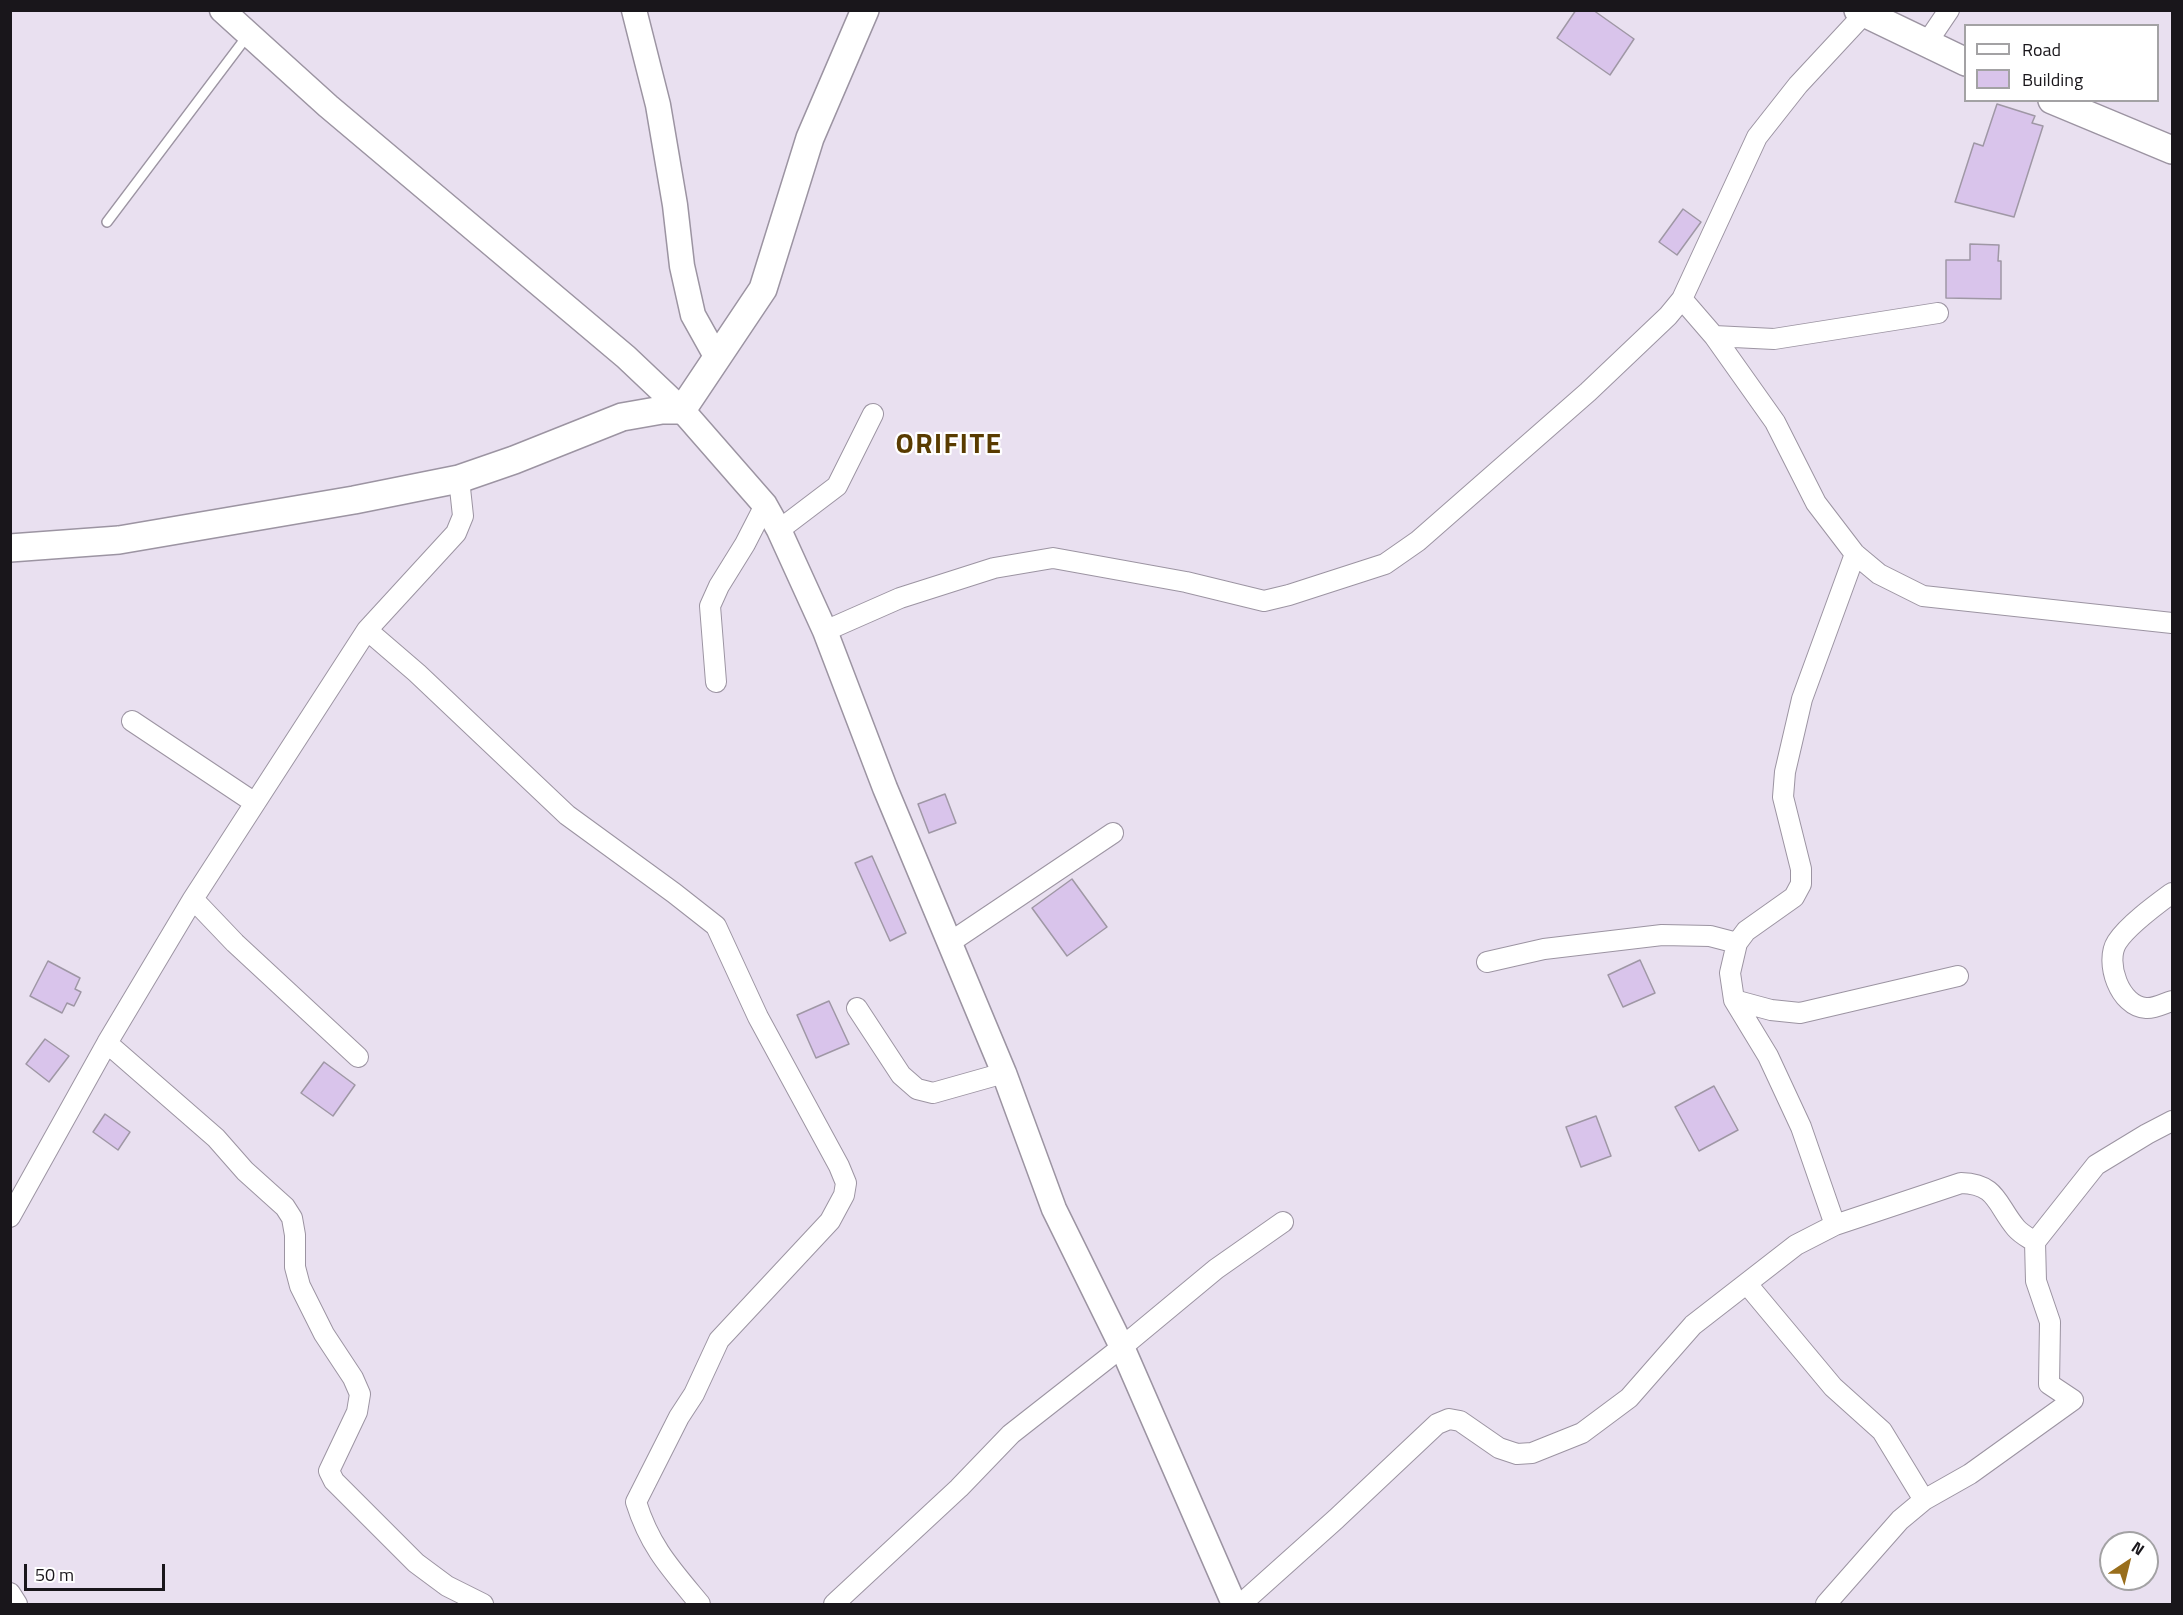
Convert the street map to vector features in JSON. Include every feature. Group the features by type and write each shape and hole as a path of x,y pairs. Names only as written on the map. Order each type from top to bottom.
{"main road":[{"path":"10,549 119,540 354,500 459,479 622,417 662,410 682,410 763,289 810,138 865,10"},
{"path":"1861,12 1964,62"},
{"path":"2057,102 2172,150"}],"street":[{"path":"222,10 328,106 626,357 682,410 765,505 779,530 825,631 885,788 1004,1073 1054,1209 1122,1347 1234,1605"},
{"path":"634,10 658,105 675,205 682,266 693,315 717,358"},
{"path":"1926,44 1949,10"},
{"path":"825,631 900,598 994,568 1053,558 1186,582 1264,601 1385,564 1418,541 1588,392 1668,316 1682,299 1757,137 1861,12"},
{"path":"1682,299 1714,336 1775,422 1815,503 1855,554 1879,573 1923,596 2172,623"},
{"path":"1714,336 1774,339 1938,313"},
{"path":"779,530 837,486 873,414"},
{"path":"10,1217 107,1043 193,899 367,630 456,533 463,516 459,479"},
{"path":"716,682 710,606 765,505"},
{"path":"1835,1225 1801,1127 1768,1056 1734,1000 1730,973 1737,943 1746,931 1794,897 1801,884 1801,869 1783,796 1785,771 1802,699 1855,554"},
{"path":"367,630 417,673 567,815 674,892 716,926 758,1017 846,1183 844,1195 830,1221 719,1340 694,1395 679,1417 636,1502 644,1527 663,1560 700,1605"},
{"path":"132,720 255,803"},
{"path":"949,944 1113,833"},
{"path":"2172,893 2148,910 2117,942 2112,956 2113,972 2119,987 2132,1003 2146,1008 2172,1001"},
{"path":"193,899 236,943 358,1057"},
{"path":"1487,962 1544,949 1662,935 1710,936 1737,943"},
{"path":"1734,1000 1771,1010 1800,1013 1958,976"},
{"path":"857,1008 901,1075 917,1089 933,1093 1004,1073"},
{"path":"107,1043 216,1138 245,1172 285,1207 292,1218 295,1235 295,1267 300,1286 324,1334 354,1378 360,1394 357,1412 329,1471 334,1481 416,1563 447,1586 483,1605"},
{"path":"1826,1605 1899,1520 1924,1500 1970,1474 2073,1400 2049,1384 2050,1322 2036,1281 2036,1242 2096,1165 2172,1121"},
{"path":"1241,1605 1437,1424 1449,1419 1460,1421 1499,1448 1517,1454 1532,1453 1582,1433 1629,1398 1693,1325 1796,1245 1835,1225 1961,1182 1978,1183 1990,1191 2018,1230 2036,1242"},
{"path":"834,1605 959,1488 1011,1434 1122,1347 1216,1269 1283,1222"},
{"path":"1747,1284 1833,1387 1881,1431 1924,1500"},
{"path":"10,1593 17,1605"}],"lane":[{"path":"106,222 249,33"}],"building":[{"path":"1576,10 1593,10 1634,39 1610,75 1557,38"},
{"path":"1997,104 2035,116 2032,123 2043,126 2014,217 1955,202 1974,143 1983,146"},
{"path":"1683,209 1701,222 1677,255 1659,242"},
{"path":"1970,244 1999,245 2001,299 1946,298 1946,260 1970,260"},
{"path":"945,794 956,823 929,833 918,804"},
{"path":"872,856 906,933 890,941 855,863"},
{"path":"1072,879 1107,927 1067,956 1032,908"},
{"path":"1640,960 1655,993 1623,1007 1608,975"},
{"path":"48,961 80,978 75,989 81,992 74,1006 67,1003 62,1013 30,996"},
{"path":"829,1001 849,1044 816,1058 797,1015"},
{"path":"45,1039 69,1056 49,1082 26,1064"},
{"path":"324,1062 355,1085 333,1116 301,1093"},
{"path":"1714,1086 1738,1130 1699,1151 1675,1107"},
{"path":"105,1114 130,1132 118,1150 93,1132"},
{"path":"1596,1116 1611,1156 1581,1167 1566,1127"}],"district":[{"name":"ORIFITE","path":"949,446"}]}
